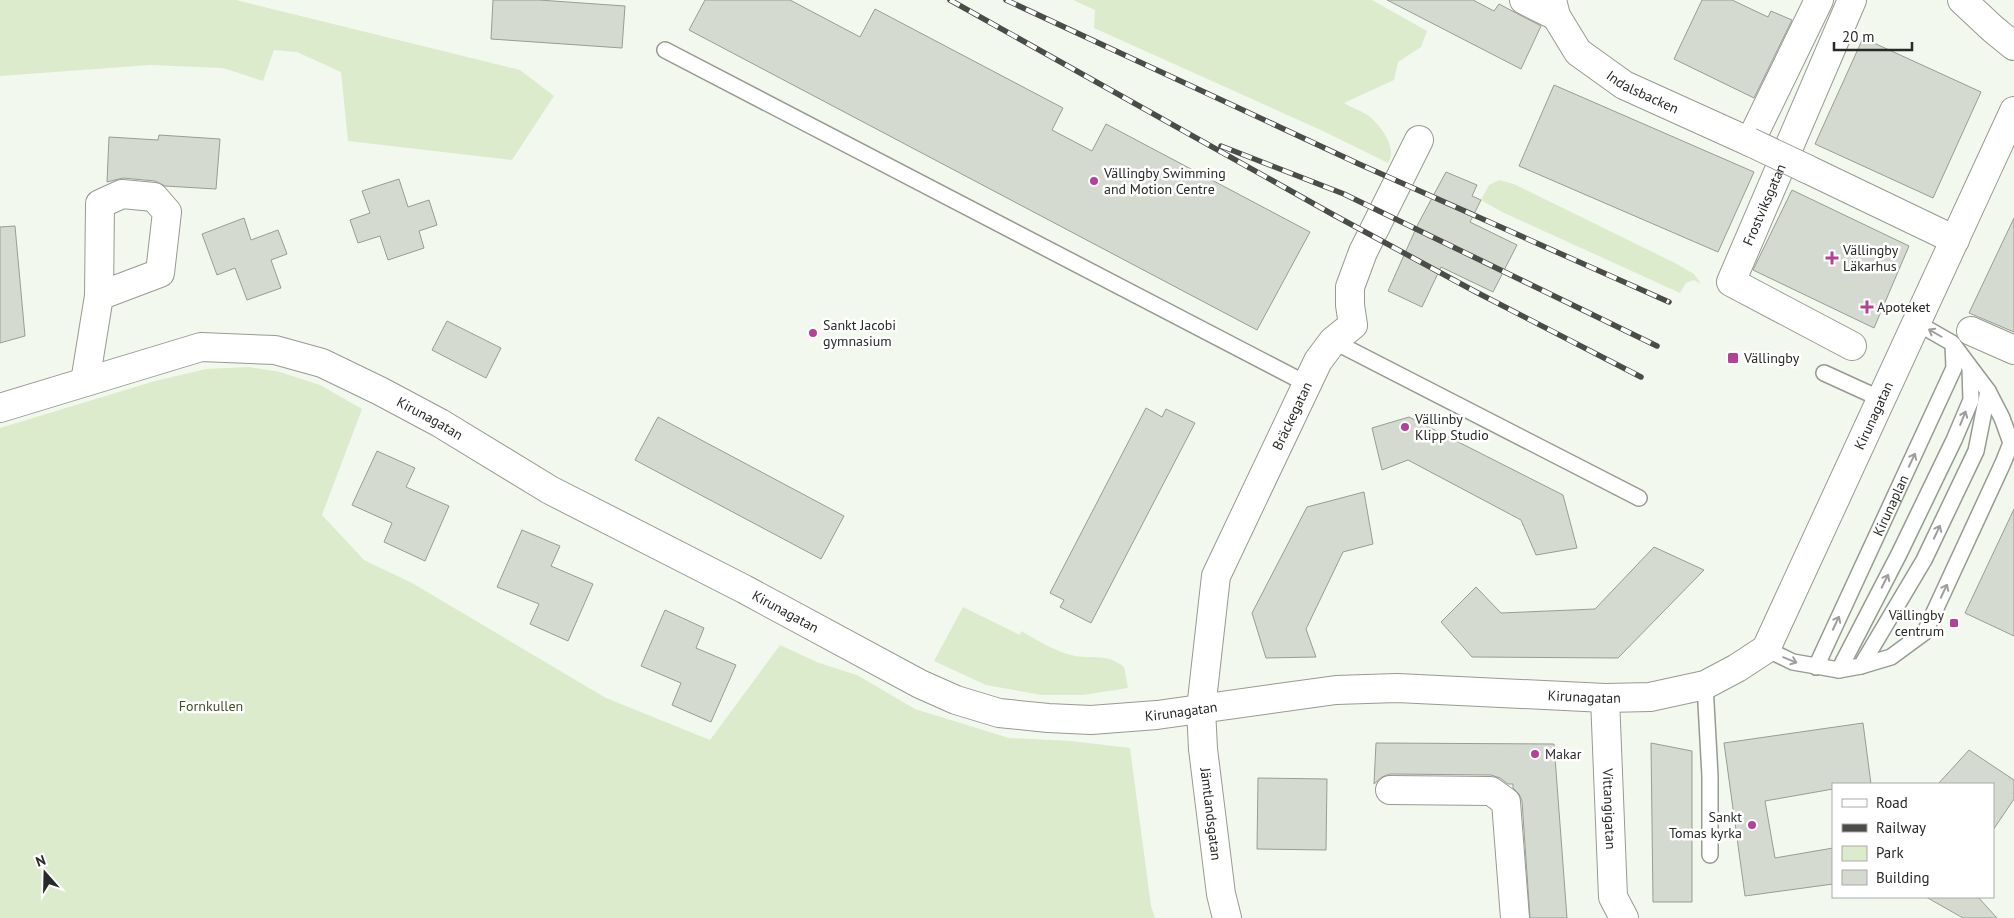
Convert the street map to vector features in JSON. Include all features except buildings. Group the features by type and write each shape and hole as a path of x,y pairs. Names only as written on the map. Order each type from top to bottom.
{"street":[{"name":"Indalsbacken","path":"1524,0 1554,8 1578,52 1624,85 1750,142 1955,240"},
{"path":"1750,142 1819,0"},
{"name":"Frostviksgatan","path":"1852,0 1731,282 1852,346"},
{"path":"1962,0 2014,46"},
{"name":"Kirunagatan","path":"0,408 201,347 275,350 313,361 380,391 440,424 550,490 744,589 920,684 956,700 999,714 1091,720 1157,715 1336,690 1397,688 1605,698 1650,697 1705,685 1737,668 1766,649 2014,111"},
{"name":"Bräckegatan","path":"1201,709 1216,576 1318,361 1333,341 1353,325 1350,287 1363,252 1419,140"},
{"path":"85,382 99,296"},
{"path":"1962,337 2014,350"},
{"name":"Vittangigatan","path":"1605,698 1613,897 1624,918"},
{"name":"Jämtlandsgatan","path":"1201,709 1203,749 1221,894 1227,918"},
{"path":"1390,790 1491,791 1506,802 1515,918"}],"lane":[{"path":"665,50 1307,384"},
{"path":"1766,649 1793,662 1839,670 1891,657 1925,632 2003,464 2011,443 2002,418 1988,391 1970,368 1962,337 1917,323"},
{"name":"Kirunaplan","path":"1816,667 1954,368 1962,337"},
{"path":"1333,341 1638,498"},
{"name":"Kirunaplan","path":"1839,670 1899,554 1954,440 1971,400 1970,368"},
{"path":"1824,373 1881,399"},
{"path":"1861,666 1924,560 1976,451 1988,391"},
{"path":"1705,685 1710,776 1710,855"}],"green space":[{"path":"0,0 236,0 520,70 554,96 512,160 348,141 341,72 297,52 274,50 263,81 223,68 150,65 0,76"},
{"path":"1073,0 1372,0 1427,31 1421,47 1398,62 1394,80 1344,103 1369,116 1383,131 1390,144 1391,157 1388,163 1323,131 1094,28 1095,10"},
{"path":"1499,180 1514,184 1675,263 1694,274 1701,284 1694,280 1686,283 1680,293 1502,212 1481,200 1489,185"},
{"name":"Fornkullen","path":"249,367 280,372 320,385 362,409 322,515 364,560 412,583 606,698 710,740 780,645 819,663 857,675 915,709 1009,738 1071,741 1130,748 1151,906 1155,918 0,918 0,428 155,381 206,369"},
{"path":"963,607 1020,635 1021,631 1061,652 1075,656 1100,657 1112,660 1124,667 1128,688 1083,695 1041,695 986,685 934,661"}],"railway":[{"path":"950,0 1332,214 1476,292 1641,377"},
{"path":"1006,0 1359,164 1669,302"},
{"path":"1221,146 1344,194 1657,346"}],"place":[{"name":"Vällingby Swimming and Motion Centre","path":"1094,181"},
{"name":"Vällingby Läkarhus","path":"1832,258"},
{"name":"Apoteket","path":"1867,307"},
{"name":"Sankt Jacobi gymnasium","path":"813,333"},
{"name":"Vällingby","path":"1733,358"},
{"name":"Vällinby Klipp Studio","path":"1405,427"},
{"name":"Vällingby centrum","path":"1954,623"},
{"name":"Makar","path":"1535,754"},
{"name":"Sankt Tomas kyrka","path":"1752,825"}]}
